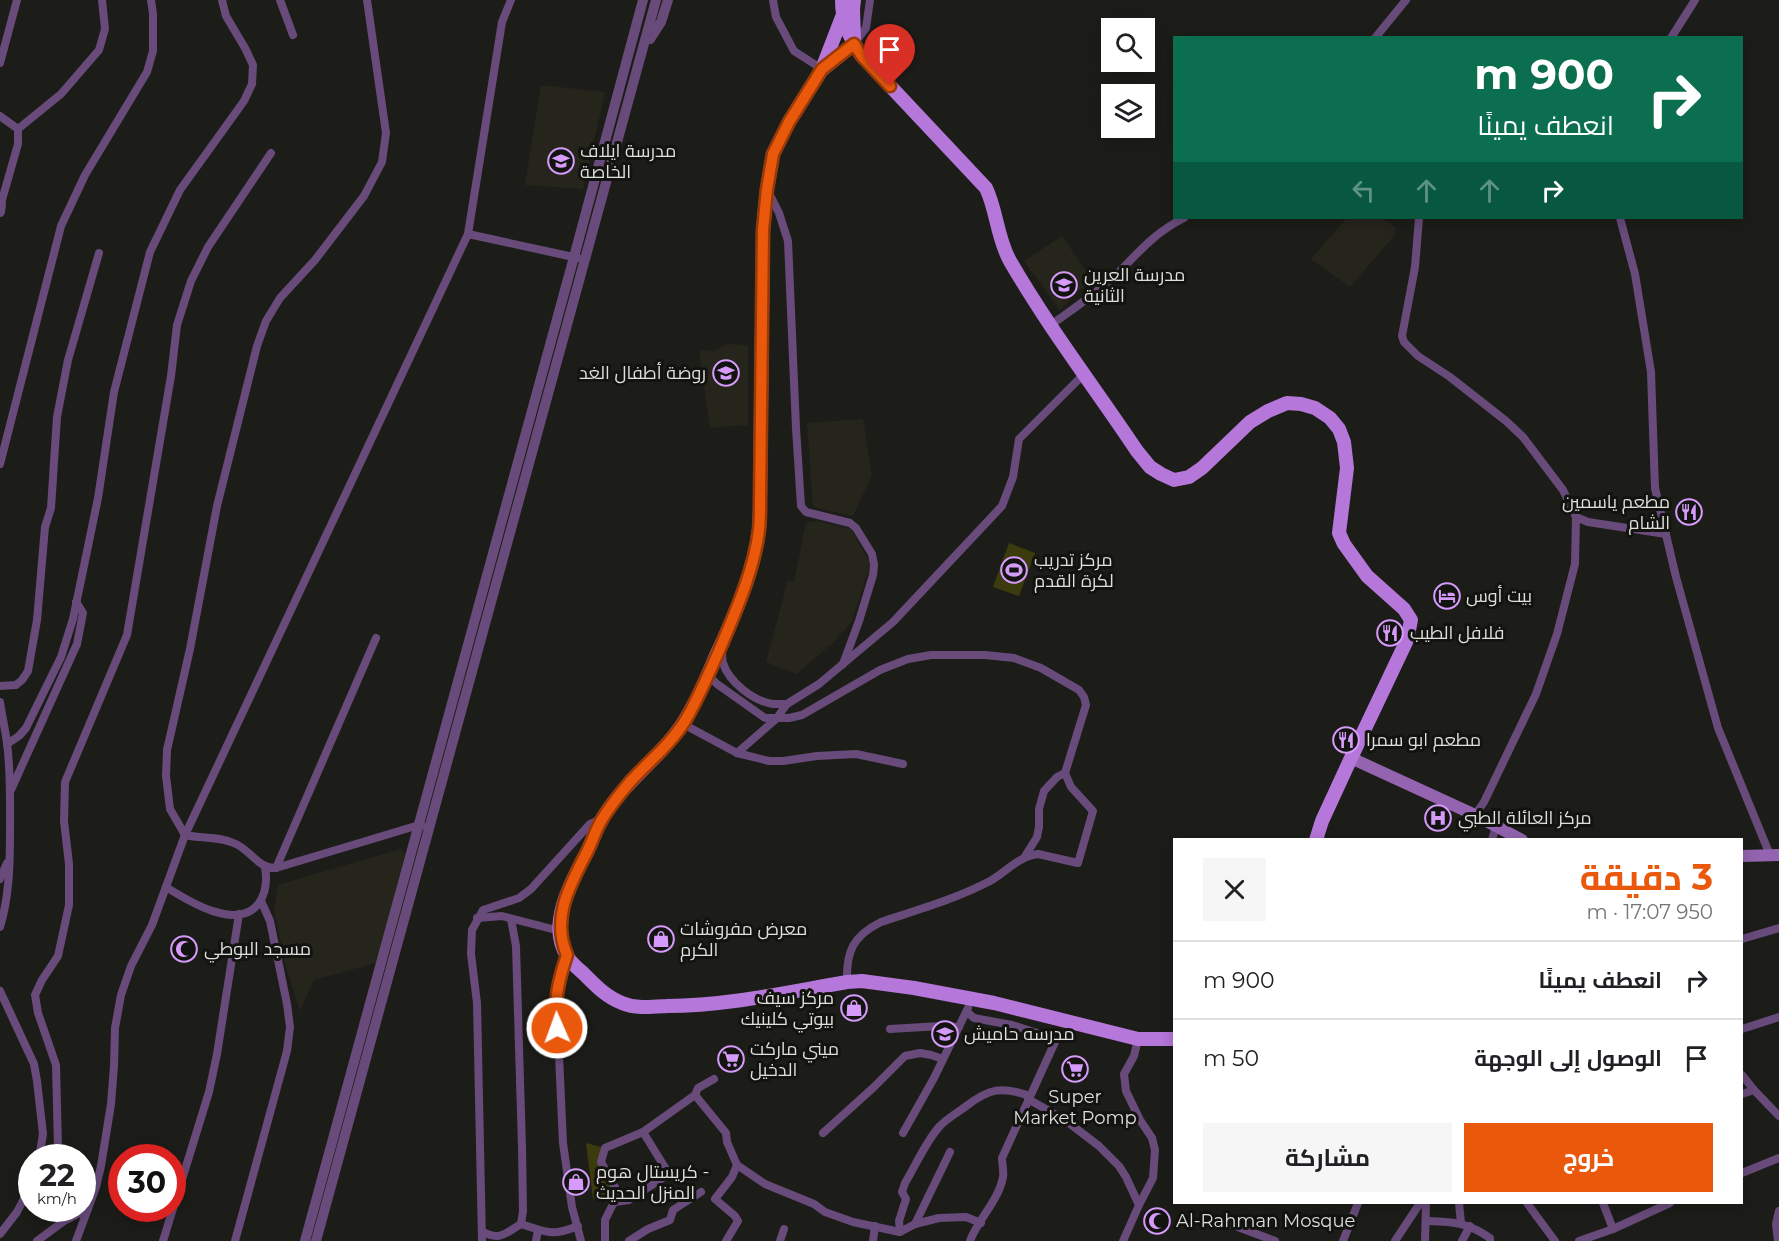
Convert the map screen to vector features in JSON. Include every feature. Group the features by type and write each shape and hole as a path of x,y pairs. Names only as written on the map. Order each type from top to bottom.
{"main road":[{"path":"842,0 842,18 822,69 789,122 773,154 767,189 763,230 759,530 752,560 736,610 708,675 683,724 671,740 631,781 601,821 567,891 561,916 562,945 567,955 594,985 624,1004 687,1007 862,981 914,988 968,1005 994,1003 1138,1039 1173,1039"},
{"path":"854,0 854,44"},
{"path":"842,18 862,56 986,188 994,210 1000,241 1010,261 1137,451 1150,466 1174,480 1189,477 1202,468 1250,422 1287,403 1315,408 1330,418 1339,429 1344,442 1347,468 1339,533 1344,544 1367,576 1404,609 1411,620 1407,640 1322,821 1317,838"},
{"path":"822,69 854,44"},
{"path":"1351,758 1475,815 1518,838"},
{"path":"1743,856 1774,855"}],"street":[{"path":"0,63 17,0"},
{"path":"18,129 61,94 99,50 105,29 102,0"},
{"path":"0,464 61,226 85,175 147,72 153,51 151,0"},
{"path":"3,743 20,736 26,728 61,657 73,619 98,498 114,392 150,252 180,190 244,101 252,84 252,65 226,16 222,0"},
{"path":"280,0 292,35"},
{"path":"185,835 170,809 166,776 167,750 190,649 217,507 257,346 266,321 280,298 315,260 364,196 382,162 386,133 367,0"},
{"path":"96,1187 111,1104 115,1028 121,995 131,966 152,925 185,835 468,234 502,22 512,0"},
{"path":"305,1241 424,826 580,258 643,0"},
{"path":"580,258 644,49 656,0"},
{"path":"644,49 661,22 668,0"},
{"path":"773,0 776,17 794,51 822,69"},
{"path":"854,44 866,28 870,0"},
{"path":"1377,36 1406,0"},
{"path":"1672,36 1695,0"},
{"path":"0,116 18,129"},
{"path":"0,208 3,190 18,144 18,129"},
{"path":"58,1144 56,1065 38,1013 35,995 58,956 69,905 69,864 64,821 65,782 127,635 171,376 177,325 191,281 208,247 272,153"},
{"path":"767,189 779,213 788,241 801,506 806,512 850,523 856,528 872,554 874,564 863,610 843,664"},
{"path":"1051,325 1093,295 1151,238 1182,219"},
{"path":"1419,219 1415,267 1402,336 1404,342 1418,356 1450,376 1523,437 1563,490 1576,517 1575,564 1557,634 1536,694 1484,802 1475,815"},
{"path":"1620,219 1635,274 1651,372 1655,488 1676,577 1718,728 1774,855"},
{"path":"468,234 580,258"},
{"path":"0,686 16,685 28,671 37,620 45,527 51,508 57,417 68,360 99,253"},
{"path":"737,753 776,719 787,704 819,684 893,622 1002,506 1013,477 1019,439 1085,373"},
{"path":"1576,517 1588,522 1666,534"},
{"path":"10,793 77,644 83,613 76,602"},
{"path":"276,868 376,638"},
{"path":"721,645 723,663 729,675 740,687 771,704 787,704"},
{"path":"708,675 717,684 765,717 776,719 802,715 880,670 908,659 931,656 985,655 1014,658 1041,668 1079,690 1084,697 1086,705 1065,773 1071,787 1093,811 1078,863 1038,854 1024,858 971,890 866,929 851,950 847,982"},
{"path":"0,702 10,793 10,858 5,906 0,927"},
{"path":"683,724 737,753 769,760 783,761 856,754 903,764"},
{"path":"1024,858 1037,837 1039,809 1044,791 1057,777 1065,773"},
{"path":"521,1224 499,1237 483,1237 477,1003 471,954 472,930 483,909 519,898 590,824 601,821"},
{"path":"185,835 235,843 247,850 265,867 276,868 424,826"},
{"path":"316,1241 424,826"},
{"path":"1493,838 1496,826"},
{"path":"0,879 10,858"},
{"path":"166,887 206,908 225,914 238,914 253,909 261,901 266,884 265,867"},
{"path":"235,1241 287,1051 290,1027 270,921 261,901"},
{"path":"163,1241 209,1092 238,914"},
{"path":"477,918 495,915 560,931"},
{"path":"511,919 516,946 518,1002 523,1211 521,1224"},
{"path":"1743,939 1779,928"},
{"path":"567,955 559,978 555,1009 560,1055 563,1143 569,1188 581,1241"},
{"path":"0,991 34,1064 43,1134 41,1144"},
{"path":"903,1133 943,1059 968,1005"},
{"path":"968,1005 974,1018 1012,1025 1052,1038 1055,1042 1002,1158 1003,1177 970,1241"},
{"path":"1743,1029 1779,1017"},
{"path":"890,1029 959,1027"},
{"path":"1122,1241 1153,1178 1155,1150 1152,1138 1126,1091 1124,1074 1134,1056 1138,1039"},
{"path":"824,1133 905,1056 920,1053 943,1059"},
{"path":"1743,1076 1779,1116"},
{"path":"605,1241 605,1220 617,1196 615,1187 602,1162 605,1148 643,1132 695,1095 698,1088 714,1079"},
{"path":"900,1232 899,1221 906,1199 902,1192 905,1183 940,1125 980,1096 993,1090 1009,1090 1029,1098 1065,1120 1099,1146 1119,1166 1138,1205"},
{"path":"1743,1094 1754,1090"},
{"path":"695,1095 726,1133 727,1142 738,1165 765,1184 814,1204 825,1212 853,1222 900,1232 915,1224 950,1216 966,1217 981,1222"},
{"path":"615,1202 629,1200 669,1174 643,1132"},
{"path":"915,1224 950,1152"},
{"path":"1743,1173 1779,1158"},
{"path":"726,1241 738,1221 715,1199 738,1165"},
{"path":"629,1241 648,1229 670,1220 673,1210 701,1192"},
{"path":"1343,1241 1358,1204"},
{"path":"1395,1241 1419,1204"},
{"path":"1425,1241 1426,1204"},
{"path":"1459,1204 1465,1224 1462,1241"},
{"path":"1528,1204 1555,1241"},
{"path":"1603,1204 1613,1229"},
{"path":"1579,1241 1601,1237 1613,1229 1668,1204"},
{"path":"0,1234 18,1210"},
{"path":"1778,1241 1776,1224 1779,1211"},
{"path":"1426,1221 1465,1224 1490,1238 1490,1241"},
{"path":"38,1241 63,1222"},
{"path":"76,1241 83,1222"},
{"path":"521,1224 554,1233 578,1226"},
{"path":"1230,1224 1275,1241"},
{"path":"873,1241 875,1226"},
{"path":"780,1241 784,1229"},
{"path":"536,1241 538,1230"}],"shaded area":[{"path":"541,85 605,92 583,189 525,185"},
{"path":"1346,219 1383,219 1396,228 1394,236 1350,287 1311,259"},
{"path":"1062,236 1093,281 1079,290 1060,310 1024,261"},
{"path":"726,344 748,345 748,425 710,428 699,350 715,351"},
{"path":"863,419 872,475 853,516 813,507 807,423"},
{"path":"817,521 851,529 869,562 869,569 852,621 834,642 796,674 766,662 788,580 794,582 806,523"},
{"name":"مركز تدريب لكرة القدم","path":"1009,543 1035,553 1019,596 993,587"},
{"path":"400,849 405,853 379,962 314,980 300,1011 285,964 274,910 278,885"},
{"path":"586,1143 605,1148 602,1157 617,1196 593,1199"}],"place":[{"name":"مدرسة ايلاف الخاصة","path":"561,161"},
{"name":"مدرسة العرين الثانية","path":"1064,285"},
{"name":"روضة أطفال الغد","path":"726,373"},
{"name":"مطعم ياسمين الشام","path":"1689,512"},
{"name":"مركز تدريب لكرة القدم","path":"1014,570"},
{"name":"بيت أوس","path":"1447,596"},
{"name":"فلافل الطيب","path":"1390,633"},
{"name":"مطعم ابو سمرا","path":"1346,740"},
{"name":"مركز العائلة الطبي","path":"1438,818"},
{"name":"معرض مفروشات الكرم","path":"661,939"},
{"name":"مسجد البوطي","path":"184,949"},
{"name":"مركز سيف بيوتي كلينيك","path":"854,1008"},
{"name":"مدرسه حاميش","path":"945,1034"},
{"name":"ميني ماركت الدخيل","path":"731,1059"},
{"name":"Super Market Pomp","path":"1075,1069"},
{"name":"كريستال هوم - المنزل الحديث","path":"576,1182"},
{"name":"Al-Rahman Mosque","path":"1157,1221"}],"route":[{"path":"557,1028 556,992 567,955 562,945 560,931 567,891 601,821 611,806 631,781 671,740 690,712 736,610 752,560 759,530 760,502 763,230 773,154 789,122 822,69 854,44 890,86"}]}
